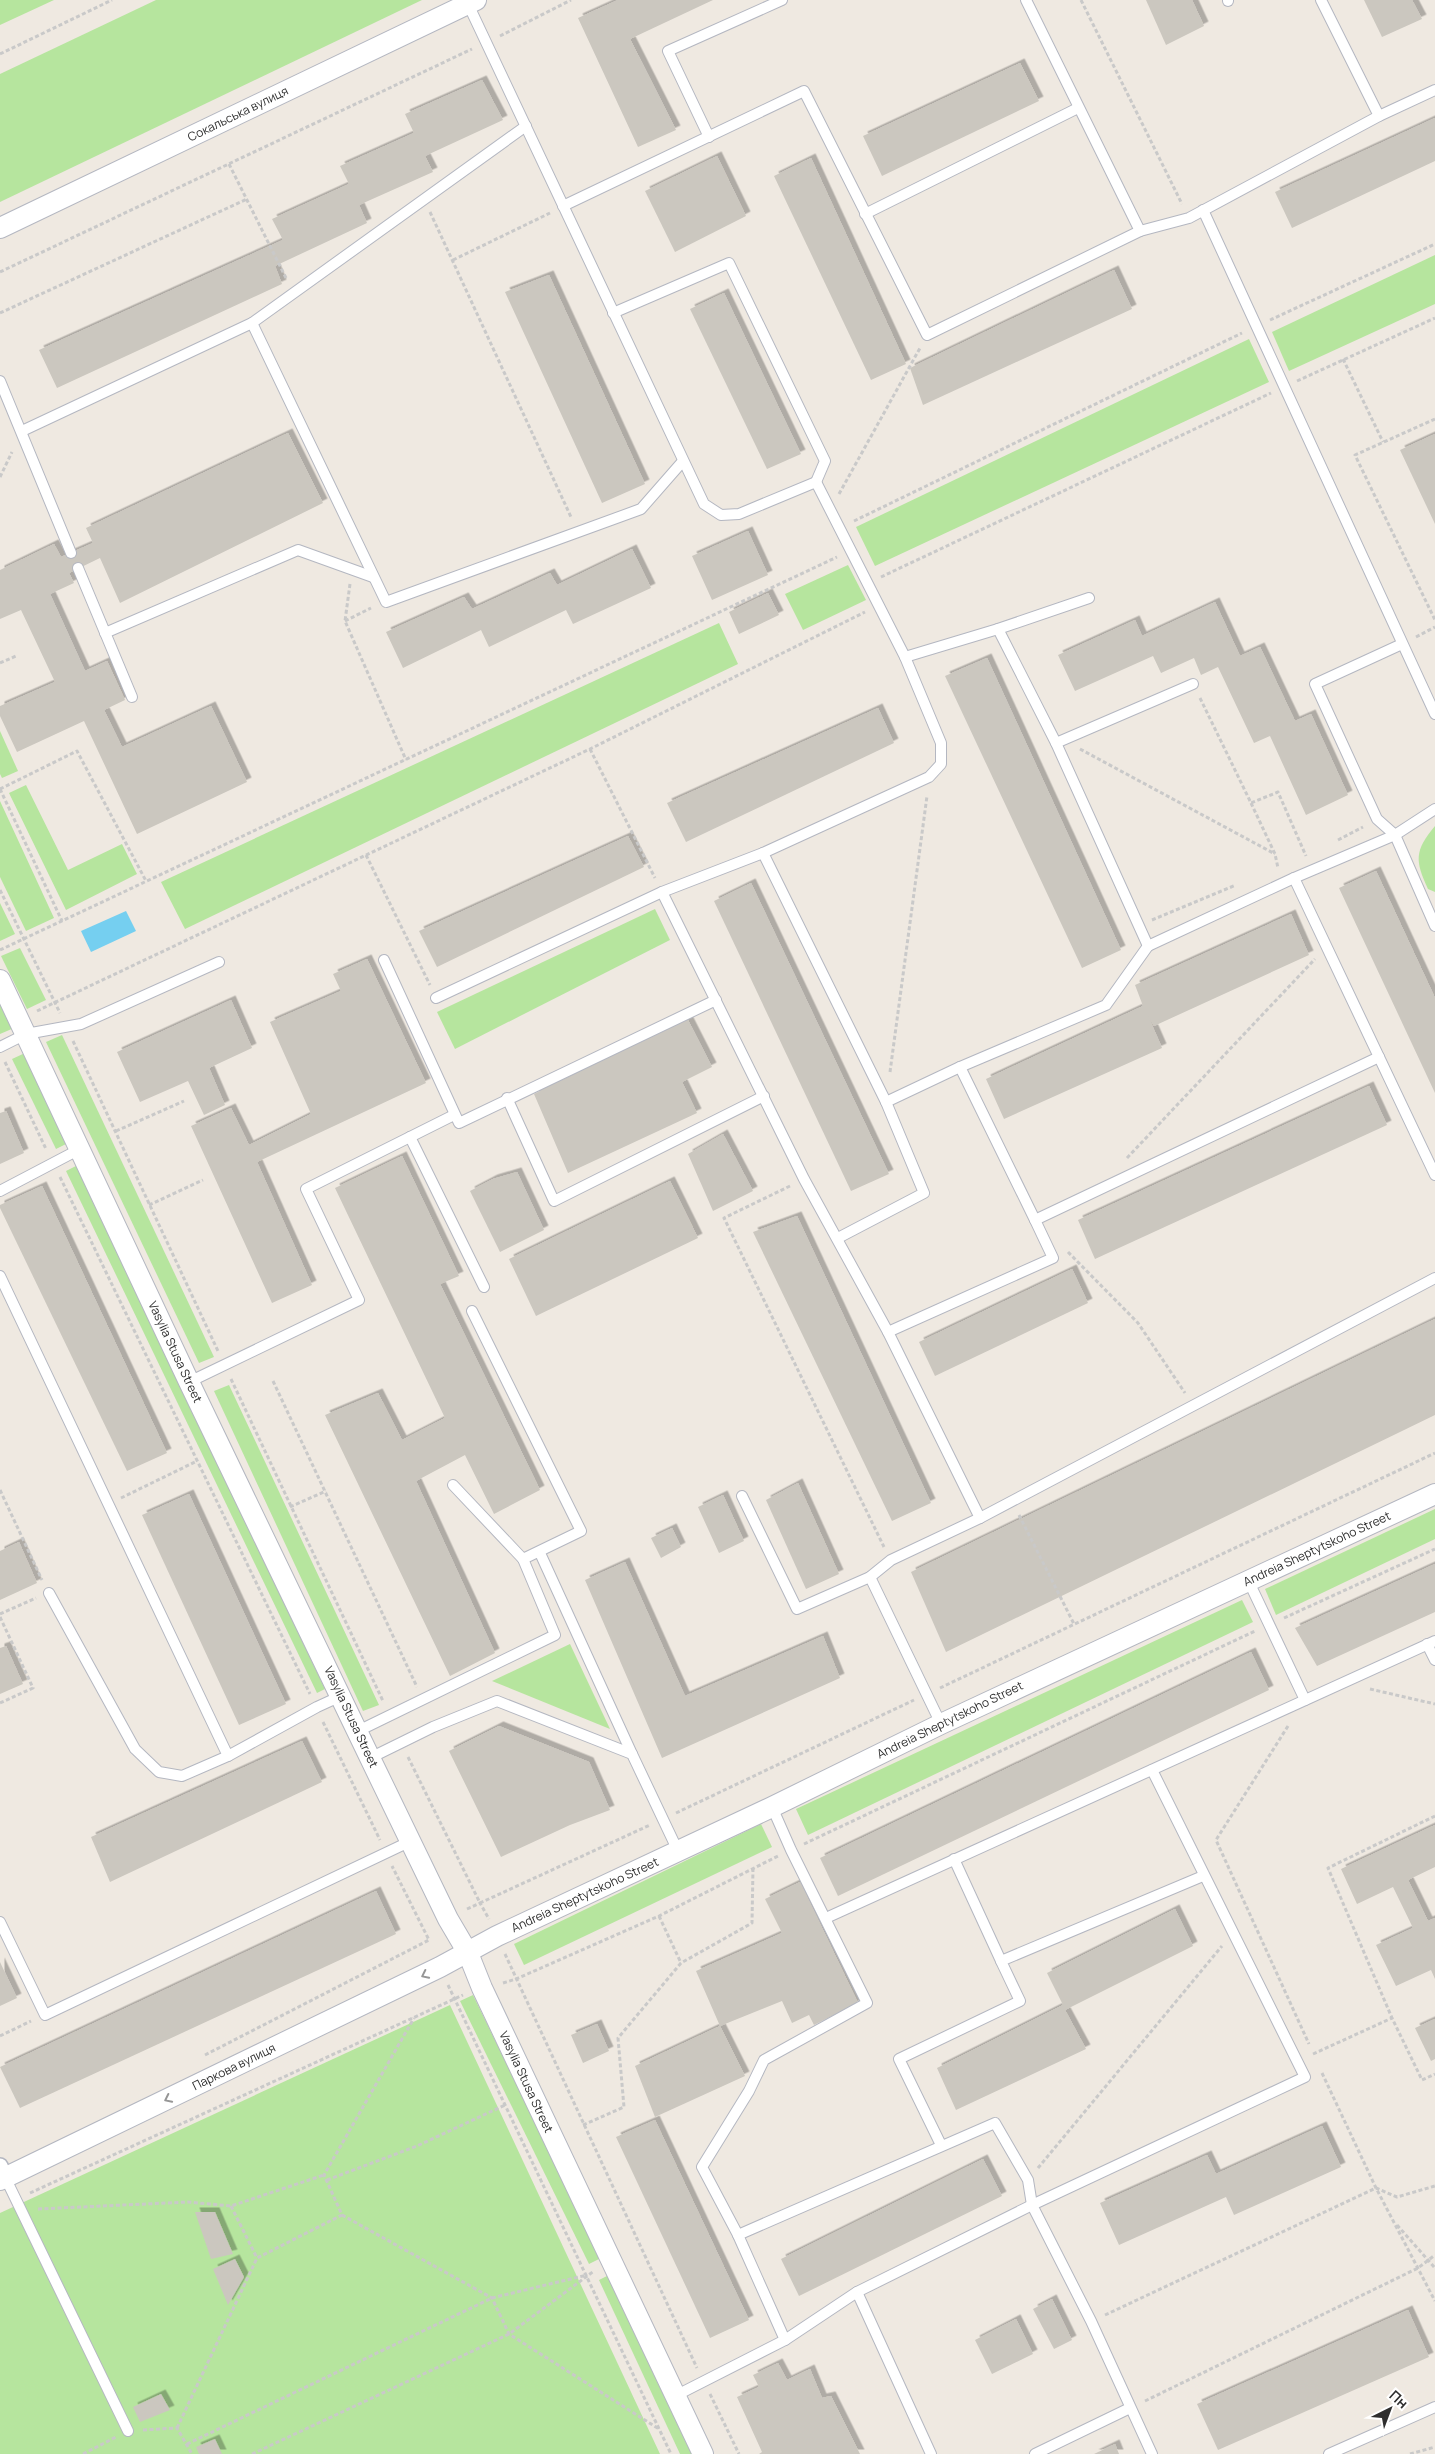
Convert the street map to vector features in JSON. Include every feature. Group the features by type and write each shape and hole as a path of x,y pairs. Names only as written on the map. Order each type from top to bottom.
{"street":[{"name":"Сокальська вулиця","path":"0,228 472,2"},
{"name":"Vasylia Stusa Street","path":"0,980 189,1382 410,1841 468,1953 482,1988 703,2454"},
{"name":"Andreia Sheptytskoho Street","path":"468,1953 497,1936 772,1807 941,1724 1435,1494"},
{"name":"Паркова вулиця","path":"2,2174 468,1953"}],"lane":[{"path":"709,138 668,51 782,0"},
{"path":"1026,0 1140,231"},
{"path":"1322,0 1379,116"},
{"path":"472,2 486,42 613,313 704,504 720,515 739,514 816,482 825,461 729,263 613,313"},
{"path":"563,206 804,92 927,335 1140,231 1189,218 1379,116 1435,90"},
{"path":"865,214 1078,108"},
{"path":"22,431 252,323 526,126"},
{"path":"1203,210 1435,714"},
{"path":"252,323 386,602 641,509 683,461"},
{"path":"0,381 72,553"},
{"path":"436,998 662,892 762,853 929,777 940,764 941,742 905,657 816,482"},
{"path":"105,633 298,550 373,577"},
{"path":"78,568 132,697"},
{"path":"905,657 998,629 1089,598"},
{"path":"998,629 1060,742 1148,946"},
{"path":"1402,644 1315,684 1377,819 1395,835 1435,926"},
{"path":"1060,742 1193,684"},
{"path":"886,1102 960,1067 1106,1004 1148,946 1294,878 1395,835 1435,809"},
{"path":"762,853 886,1102 924,1193 838,1238"},
{"path":"1294,878 1435,1175"},
{"path":"662,892 804,1179 888,1332 980,1518"},
{"path":"384,960 459,1123 507,1098 716,1000"},
{"path":"1,1051 23,1027 81,1024 219,962"},
{"path":"1035,1220 1379,1057"},
{"path":"888,1332 1053,1258 960,1067"},
{"path":"507,1098 554,1201 764,1096"},
{"path":"189,1382 359,1300 306,1189 454,1115"},
{"path":"410,1137 484,1287"},
{"path":"0,1191 80,1149"},
{"path":"0,1276 228,1756"},
{"path":"742,1496 797,1609 870,1577 890,1560 980,1518 1435,1278"},
{"path":"472,1311 581,1531 540,1553 523,1559"},
{"path":"358,1731 555,1635 523,1559 453,1485"},
{"path":"540,1553 678,1851"},
{"path":"870,1577 941,1724"},
{"path":"1248,1580 1305,1700"},
{"path":"49,1593 134,1749 159,1772 182,1776 228,1756 316,1707 341,1696"},
{"path":"826,1918 1431,1642 1435,1660"},
{"path":"370,1758 433,1728 498,1701 632,1754"},
{"path":"675,2396 704,2383 785,2340 857,2292 1032,2205 1305,2077 1203,1876 1152,1770"},
{"path":"772,1807 791,1850 867,2003 764,2060 749,2091 702,2167 738,2235 785,2340"},
{"path":"0,1922 46,2015 410,1841"},
{"path":"941,2145 899,2059 1020,2001 954,1858"},
{"path":"1001,1961 1203,1876"},
{"path":"738,2235 995,2123 1028,2180 1032,2205 1091,2322 1152,2454"},
{"path":"2,2174 128,2431"},
{"path":"857,2292 930,2454"},
{"path":"1329,2454 1435,2407"},
{"path":"1035,2454 1130,2408"}],"path":[{"path":"0,54 112,0"},
{"path":"0,272 571,0"},
{"path":"1081,0 1189,218"},
{"path":"229,164 280,264 293,294"},
{"path":"0,313 246,199"},
{"path":"424,200 454,260 578,532"},
{"path":"454,260 563,206"},
{"path":"840,528 1256,326 1435,244"},
{"path":"868,584 1283,387 1435,318"},
{"path":"830,510 927,335"},
{"path":"1343,360 1383,442"},
{"path":"1435,419 1355,455 1435,620"},
{"path":"0,950 851,551"},
{"path":"352,570 344,621 406,760"},
{"path":"344,621 386,602"},
{"path":"23,1027 366,855 590,749 879,605"},
{"path":"0,663 16,656"},
{"path":"1193,684 1276,854 1278,868"},
{"path":"1060,742 1276,854"},
{"path":"590,749 662,892"},
{"path":"62,921 0,789 77,751 146,881"},
{"path":"886,1102 929,777"},
{"path":"1251,803 1278,792 1306,856"},
{"path":"1333,842 1377,819"},
{"path":"1299,859 1315,852"},
{"path":"366,855 436,998"},
{"path":"1269,871 1285,865"},
{"path":"1150,921 1241,883"},
{"path":"1123,1162 1326,946"},
{"path":"1,1051 53,1163 429,1940 454,1998 671,2454"},
{"path":"116,1131 184,1101"},
{"path":"804,1179 724,1218 890,1560"},
{"path":"149,1205 203,1180"},
{"path":"1053,1258 1069,1252 1138,1323 1193,1406"},
{"path":"273,1381 422,1699"},
{"path":"109,1504 197,1460"},
{"path":"0,1490 49,1593 0,1616 33,1688 0,1703"},
{"path":"290,1507 326,1491"},
{"path":"1012,1501 1074,1624"},
{"path":"739,2454 704,2383 516,1979 659,1916 791,1850 1269,1624 1435,1549"},
{"path":"1344,1682 1435,1704"},
{"path":"1305,1700 1216,1840 1317,2063"},
{"path":"1435,1816 1328,1868 1392,2018 1422,2080 1435,2074"},
{"path":"584,2125 624,2107 618,2038 681,1963 752,1922 753,1868"},
{"path":"659,1916 681,1963"},
{"path":"1028,2180 1232,1934"},
{"path":"201,2057 429,1940"},
{"path":"16,2200 454,1998"},
{"path":"0,2036 46,2015"},
{"path":"21,2210 188,2202 231,2206 324,2175 414,2018"},
{"path":"1313,2054 1392,2018"},
{"path":"1321,2072 1376,2188 1435,2301"},
{"path":"327,2180 417,2146 505,2105"},
{"path":"324,2175 342,2215 492,2298 509,2334 660,2429"},
{"path":"1091,2322 1376,2188 1397,2197 1435,2186"},
{"path":"231,2206 256,2258"},
{"path":"177,2428 256,2258 342,2215"},
{"path":"1393,2221 1430,2259 1435,2268"},
{"path":"1130,2408 1418,2268 1435,2255"},
{"path":"252,2454 509,2334 587,2275 612,2262"},
{"path":"187,2444 492,2298 587,2275"},
{"path":"1410,2454 1435,2447"}],"green space":[{"path":"0,0 54,0 0,25"},
{"path":"156,0 422,0 0,202 0,74"},
{"path":"1435,255 1435,304 1289,371 1272,332"},
{"path":"1249,339 1269,382 875,566 856,527"},
{"path":"848,565 866,600 803,630 785,594"},
{"path":"719,623 738,664 185,929 161,882"},
{"path":"0,731 18,771 2,778 0,774"},
{"path":"26,785 68,870 122,844 137,874 66,910 9,793"},
{"path":"0,801 54,918 26,931 0,877"},
{"path":"1435,826 1435,892 1428,889 1421,871 1419,856 1423,842"},
{"path":"0,903 15,934 0,941"},
{"path":"655,909 670,940 455,1049 437,1012"},
{"path":"20,948 46,1000 27,1009 1,956"},
{"path":"0,999 14,1028 0,1034"},
{"path":"62,1035 214,1357 199,1363 46,1042"},
{"path":"25,1053 68,1143 56,1149 12,1059"},
{"path":"76,1166 325,1689 317,1693 66,1171"},
{"path":"229,1385 379,1705 363,1711 214,1391"},
{"path":"1435,1509 1435,1539 1276,1615 1265,1589"},
{"path":"1242,1600 1253,1622 808,1835 796,1809"},
{"path":"570,1644 610,1729 492,1681"},
{"path":"761,1824 772,1847 524,1965 514,1944"},
{"path":"473,1995 601,2258 589,2264 460,2001"},
{"path":"450,2005 660,2454 0,2454 0,2213"},
{"path":"609,2275 693,2454 680,2454 599,2280"}],"water":[{"path":"126,911 136,931 91,952 81,931"}],"building":[{"path":"618,0 713,0 630,39 676,130 638,147 578,18"},
{"path":"1146,0 1192,0 1204,26 1166,45"},
{"path":"1364,0 1412,0 1422,19 1382,37"},
{"path":"1020,63 1039,101 882,176 863,136"},
{"path":"482,80 503,120 425,156 433,172 359,205 367,223 275,266 282,284 57,388 39,350 283,240 272,219 349,184 340,166 414,133 405,114"},
{"path":"1435,118 1435,161 1292,228 1275,192"},
{"path":"717,156 746,216 675,252 645,191"},
{"path":"811,158 906,364 871,380 774,176"},
{"path":"1114,270 1132,309 923,405 910,368"},
{"path":"549,275 645,484 602,503 505,292"},
{"path":"724,293 801,454 767,469 690,309"},
{"path":"288,433 323,503 120,603 100,558 69,573 74,583 50,594 85,671 107,661 125,700 104,710 122,747 211,706 247,782 137,834 84,721 17,752 0,716 0,706 55,682 21,610 0,619 0,570 54,544 61,557 93,543 86,528"},
{"path":"1435,434 1435,524 1400,450"},
{"path":"748,531 768,575 712,600 692,556"},
{"path":"632,549 651,588 573,624 566,610 489,647 481,630 403,668 386,632 464,597 472,609 550,573 557,585"},
{"path":"768,593 779,615 739,634 729,612"},
{"path":"1215,602 1240,656 1260,647 1295,721 1311,714 1348,795 1306,815 1270,736 1254,743 1218,667 1201,675 1194,658 1161,673 1153,656 1075,691 1058,655 1135,620 1142,636"},
{"path":"987,658 1121,950 1082,968 945,676"},
{"path":"878,708 894,743 686,842 667,803"},
{"path":"628,836 644,867 437,967 419,931"},
{"path":"1376,871 1435,998 1435,1093 1339,888"},
{"path":"751,883 889,1174 851,1191 714,901"},
{"path":"1291,914 1309,955 1154,1026 1148,1016 1162,1048 1004,1119 986,1079 1143,1006 1135,985"},
{"path":"367,959 426,1083 257,1162 312,1285 272,1303 191,1126 231,1108 249,1145 311,1114 270,1022 341,991 333,974"},
{"path":"231,1000 252,1048 209,1068 225,1105 204,1115 188,1081 140,1102 117,1052"},
{"path":"687,1018 712,1067 682,1082 697,1113 568,1173 534,1094"},
{"path":"1369,1086 1387,1125 1095,1259 1078,1220"},
{"path":"6,1111 24,1153 0,1164 0,1113"},
{"path":"723,1134 753,1191 713,1211 688,1154"},
{"path":"402,1156 459,1276 440,1284 540,1490 494,1514 465,1455 416,1481 495,1653 450,1676 325,1415 378,1393 402,1440 445,1418 335,1188"},
{"path":"517,1172 544,1230 500,1252 470,1191 493,1179"},
{"path":"670,1181 698,1238 536,1316 509,1259"},
{"path":"42,1186 167,1453 127,1471 0,1208 0,1205"},
{"path":"797,1216 931,1503 892,1521 753,1232"},
{"path":"1072,1269 1088,1303 935,1376 919,1342"},
{"path":"1435,1319 1435,1415 946,1652 911,1572"},
{"path":"798,1483 839,1574 806,1589 766,1500"},
{"path":"189,1494 286,1704 239,1725 142,1515"},
{"path":"723,1495 744,1541 719,1553 698,1507"},
{"path":"672,1528 681,1547 661,1558 651,1538"},
{"path":"19,1542 37,1583 0,1600 0,1551"},
{"path":"625,1562 685,1696 823,1636 840,1678 662,1758 585,1580"},
{"path":"1435,1564 1435,1612 1317,1666 1295,1628"},
{"path":"6,1646 23,1684 0,1694 0,1648"},
{"path":"1251,1652 1269,1690 838,1896 820,1858"},
{"path":"499,1726 589,1762 610,1810 570,1825 501,1857 449,1751"},
{"path":"302,1741 322,1782 110,1882 91,1837"},
{"path":"1435,1825 1435,1867 1408,1880 1428,1921 1435,1918 1435,1979 1431,1970 1396,1986 1376,1945 1413,1928 1393,1887 1357,1904 1341,1869"},
{"path":"800,1882 858,2003 814,2025 809,2015 792,2023 782,2001 720,2026 696,1971 782,1933 765,1899"},
{"path":"376,1891 396,1934 20,2108 0,2067"},
{"path":"1175,1909 1193,1946 1065,2010 1086,2049 956,2110 937,2068 1063,2005 1047,1973"},
{"path":"0,1962 17,1998 0,2006"},
{"path":"1435,2019 1435,2059 1431,2061 1415,2028"},
{"path":"597,2024 609,2051 583,2063 571,2035"},
{"path":"720,2026 745,2076 655,2117 635,2066"},
{"path":"655,2120 749,2320 710,2338 616,2137"},
{"path":"1322,2126 1341,2167 1234,2215 1226,2197 1119,2245 1100,2203 1207,2155 1216,2174"},
{"path":"983,2159 1002,2196 799,2296 781,2259"},
{"path":"195,2212 215,2212 233,2254 211,2259"},
{"path":"235,2259 244,2277 228,2305 213,2269"},
{"path":"1052,2299 1072,2340 1054,2349 1033,2309"},
{"path":"1408,2310 1429,2357 1218,2450 1197,2404"},
{"path":"1016,2319 1033,2354 992,2374 975,2340"},
{"path":"778,2363 787,2380 810,2369 822,2398 831,2396 860,2454 759,2454 762,2452 737,2397 759,2387 753,2375"},
{"path":"161,2394 170,2410 140,2422 133,2407"},
{"path":"215,2439 222,2454 199,2454 196,2447"},
{"path":"1115,2444 1119,2454 1094,2454"}]}
